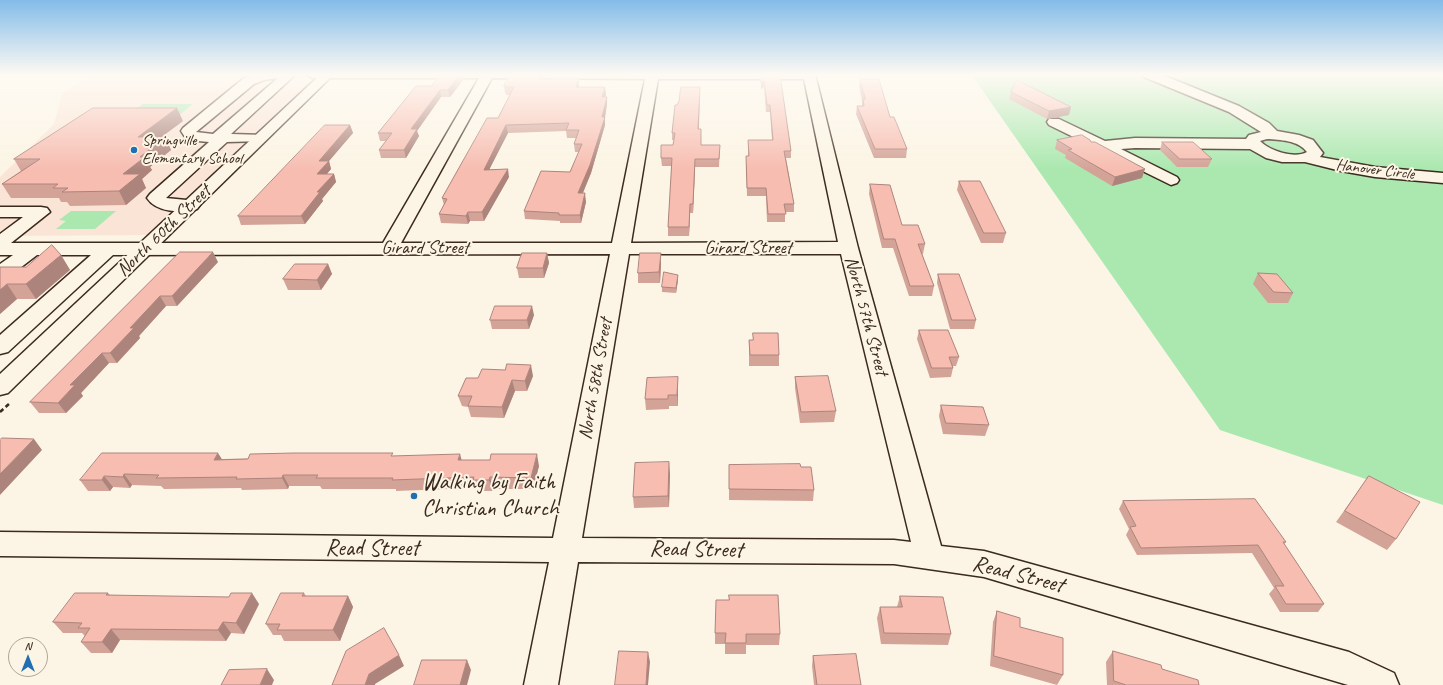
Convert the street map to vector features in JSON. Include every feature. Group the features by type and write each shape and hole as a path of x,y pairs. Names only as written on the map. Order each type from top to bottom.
{"street":[{"path":"219,106 188,131 192,137 260,138"},
{"path":"191,205 166,205 158,201 156,198 255,106"},
{"name":"North 60th Street","path":"0,386 147,248 294,106"},
{"path":"390,248 469,106"},
{"name":"North 58th Street","path":"541,685 564,551 646,106"},
{"name":"North 57th Street","path":"816,106 849,248 929,556"},
{"path":"1224,106 1252,118 1274,135"},
{"path":"1054,122 1171,180"},
{"path":"1274,135 1295,139 1310,154 1299,159 1277,156 1259,149 1252,141 1254,138 1274,135"},
{"path":"1105,146 1135,143 1254,144"},
{"name":"Hanover Circle","path":"1310,154 1443,167"},
{"name":"Hanover Circle","path":"1310,154 1327,164 1361,171 1443,178"},
{"path":"0,212 41,212 0,242"},
{"path":"0,347 109,248"},
{"name":"Girard Street","path":"0,249 849,248"},
{"path":"0,274 32,249"},
{"name":"Read Street","path":"0,544 564,551 643,549 894,552 984,564 1349,668 1378,682"}],"shaded area":[{"name":"Springville Elementary School","path":"59,106 288,106 151,235 0,236 0,177 54,124"}],"green space":[{"path":"140,106 191,106 177,117 125,117"},
{"path":"993,106 1443,106 1443,505 1220,430"},
{"path":"71,211 116,211 95,229 56,229 66,221 59,220"}],"building":[{"path":"400,106 428,106 411,129 417,129 404,150 379,150 392,133 378,133"},
{"path":"504,106 605,106 602,117 605,117 590,165 578,193 585,193 580,215 559,215 559,213 524,211 541,171 570,172 582,144 574,144 579,130 566,130 569,123 506,125 484,170 508,169 482,212 468,212 466,216 439,214 447,199 442,198 487,118 498,118"},
{"path":"675,106 699,106 698,129 701,129 701,145 720,145 719,159 695,159 693,204 690,204 689,227 668,227 672,158 661,158 661,145 673,145 675,133 672,133"},
{"path":"770,106 785,106 791,151 784,151 794,204 784,204 786,214 768,214 766,188 747,188 746,156 749,156 748,140 773,140"},
{"path":"857,106 887,106 890,117 894,117 907,149 875,149"},
{"path":"1039,106 1071,107 1049,111"},
{"name":"Springville Elementary School","path":"93,108 177,108 138,137 165,137 140,157 145,157 123,174 140,174 119,191 62,192 68,188 53,188 58,184 2,184 40,159 14,159"},
{"path":"325,125 350,125 319,161 329,161 317,174 334,174 317,192 320,192 301,216 238,216"},
{"path":"1082,135 1091,142 1095,142 1145,169 1115,177 1068,150 1072,149 1057,140"},
{"path":"1162,142 1193,142 1212,159 1180,159"},
{"path":"959,181 980,181 1006,233 984,233"},
{"path":"870,184 890,185 902,225 918,225 925,244 918,244 934,286 910,286 895,239 884,239"},
{"path":"52,245 61,255 26,284 7,284 0,290 0,267 26,267"},
{"path":"180,252 213,252 172,296 160,296 130,328 134,328 110,353 102,353 70,385 75,385 58,403 30,402"},
{"path":"522,253 547,253 543,268 517,268"},
{"path":"640,253 661,253 659,272 638,273"},
{"path":"295,264 328,264 317,280 283,279"},
{"path":"664,272 678,275 676,288 662,287"},
{"path":"1258,273 1277,274 1293,293 1274,292"},
{"path":"938,274 959,274 976,320 952,320"},
{"path":"495,306 532,306 527,320 490,320"},
{"path":"919,330 948,330 959,357 949,357 953,368 932,368"},
{"path":"753,333 778,333 779,355 750,355 749,340 753,340"},
{"path":"507,364 531,365 525,381 512,380 502,407 468,406 472,396 458,396 466,378 478,378 482,369 505,370"},
{"path":"828,376 836,411 801,412 795,377"},
{"path":"678,377 677,395 668,395 668,399 645,399 647,378"},
{"path":"941,405 983,407 989,425 946,423"},
{"path":"2,438 34,439 0,474 0,440"},
{"path":"102,453 218,453 214,460 248,459 250,454 294,453 393,453 391,456 460,454 458,460 490,460 491,454 537,454 531,478 490,477 489,480 473,480 474,477 392,480 393,478 316,478 318,475 283,475 282,478 236,479 237,477 156,478 159,475 124,474 123,477 104,476 102,480 80,480"},
{"path":"669,462 668,496 633,497 635,463"},
{"path":"800,464 801,467 811,467 814,490 729,489 729,465"},
{"path":"1369,476 1420,502 1396,539 1345,511"},
{"path":"1255,499 1286,542 1283,542 1324,604 1286,604 1275,586 1284,586 1258,545 1141,548 1130,527 1136,526 1123,501"},
{"path":"75,593 229,597 231,593 252,593 236,623 223,622 218,630 111,629 102,642 81,642 90,628 78,628 82,623 53,622"},
{"path":"281,593 304,593 302,596 348,596 333,630 277,630 280,624 266,624"},
{"path":"729,595 778,595 780,634 746,634 746,643 725,643 726,633 715,633 716,600 729,600"},
{"path":"900,596 943,597 951,634 884,633 880,607 902,607"},
{"path":"997,611 1020,618 1020,627 1063,638 1063,675 994,656"},
{"path":"384,628 399,655 369,674 365,685 332,685 346,651"},
{"path":"619,651 648,652 646,685 615,685"},
{"path":"1113,651 1161,665 1162,669 1198,680 1199,685 1126,685 1114,681"},
{"path":"856,654 861,685 817,685 813,656"},
{"path":"422,660 467,660 460,685 414,685"},
{"path":"267,669 260,685 221,685 229,670"}],"place":[{"name":"Springville Elementary School","path":"134,150"},
{"name":"Walking by Faith Christian Church","path":"414,496"}]}
